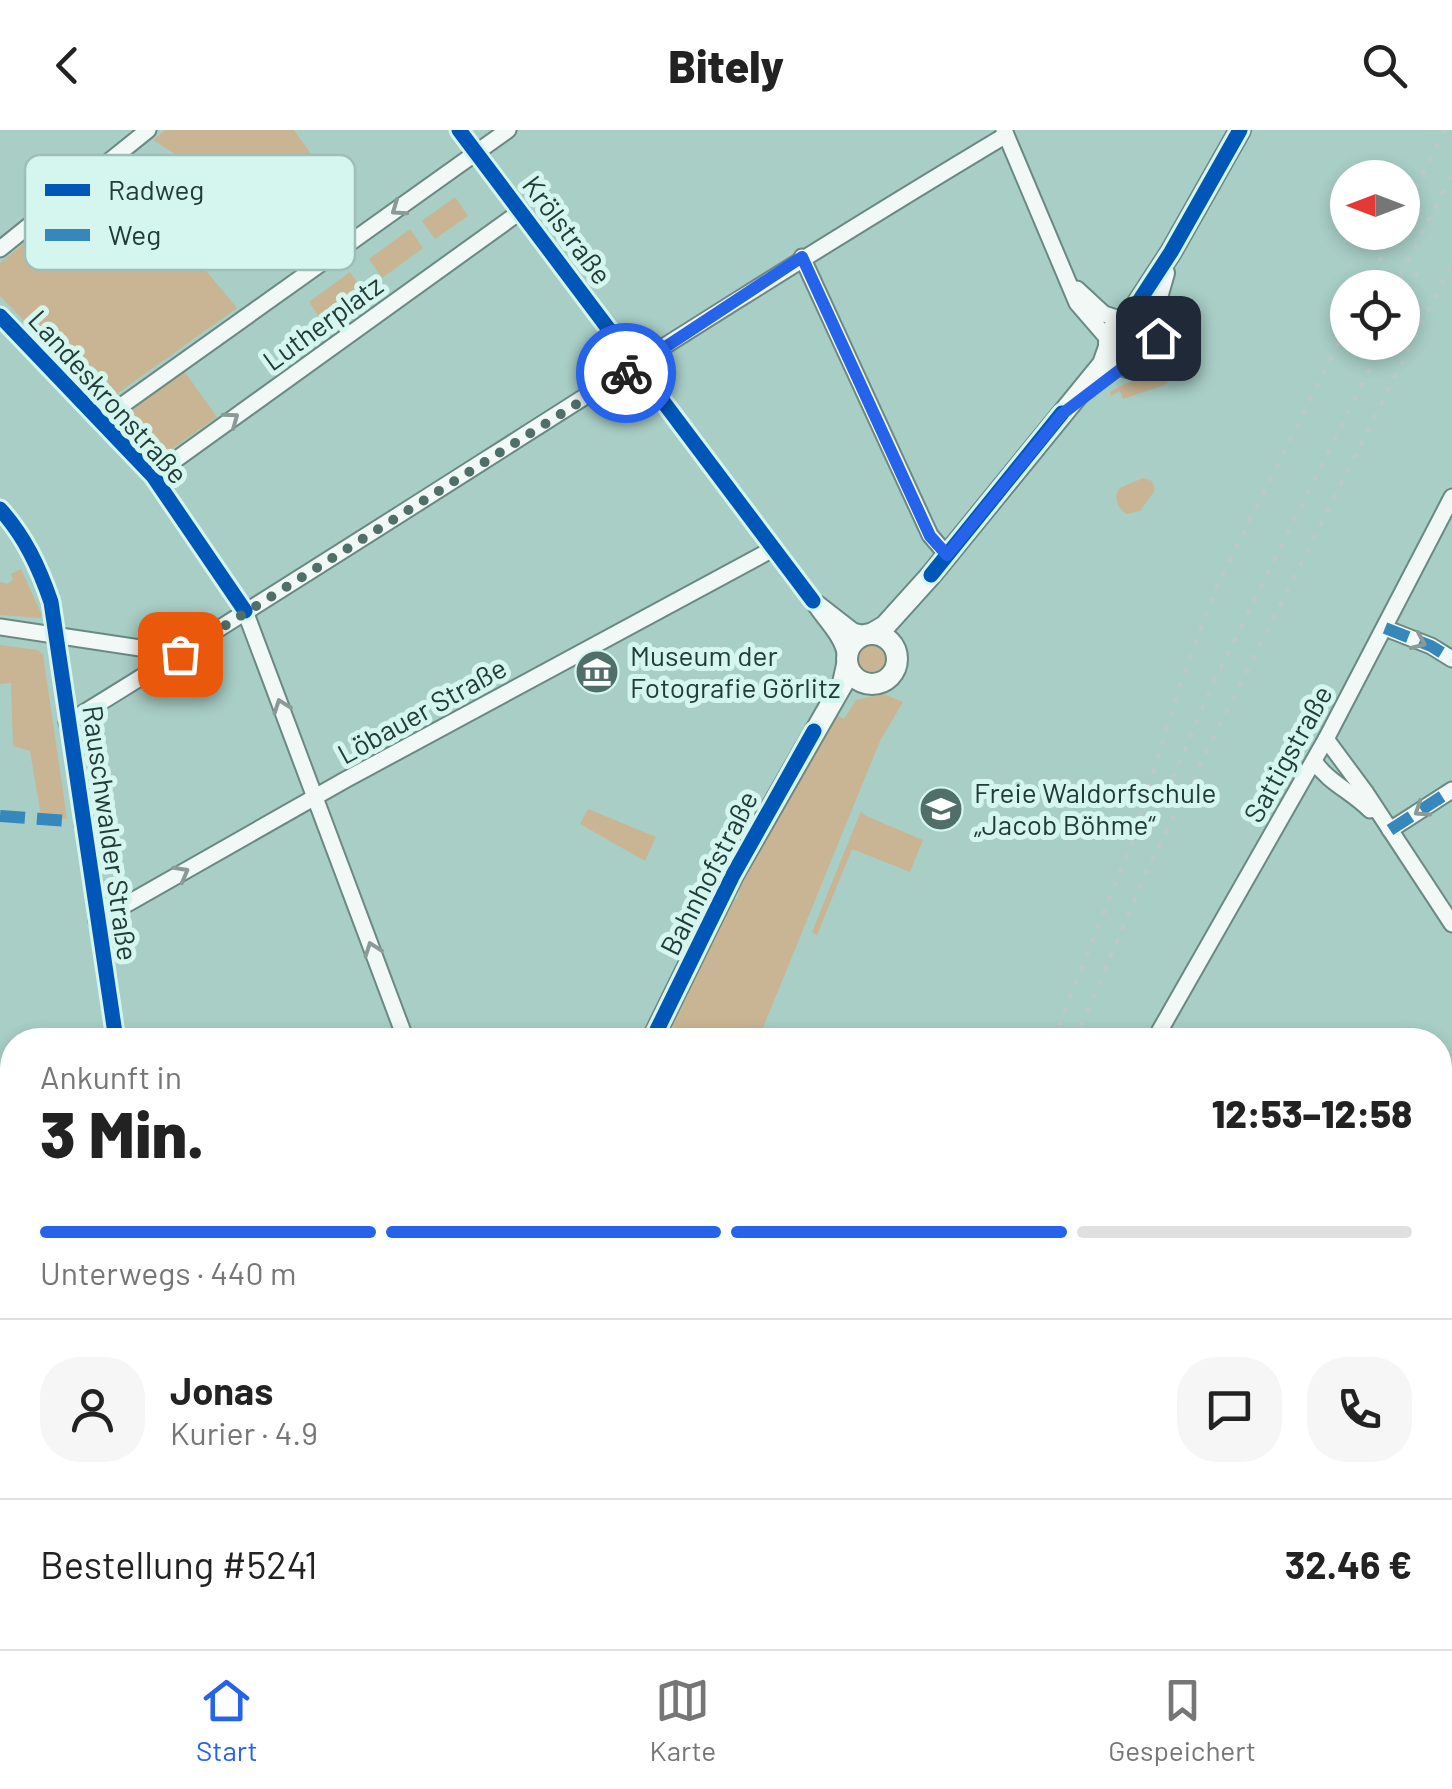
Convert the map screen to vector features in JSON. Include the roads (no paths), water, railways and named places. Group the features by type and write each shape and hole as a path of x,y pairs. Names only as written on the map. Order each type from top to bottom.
{"main road":[{"path":"847,661 853,642 885,626 1103,364 1113,328 1126,319 1171,252 1240,130"},
{"path":"1062,414 1118,371 1144,366 1156,354 1159,341 1154,327 1155,304 1171,252"},
{"path":"1126,319 1142,319 1154,327"},
{"path":"1109,343 1116,360 1128,367"},
{"path":"864,682 878,683 890,676 897,660 894,649 898,628 930,575"},
{"name":"Krölstraße","path":"869,634 886,638 894,649"},
{"name":"Krölstraße","path":"847,661 851,673 864,682"},
{"name":"Bahnhofstraße","path":"658,1028 733,875 843,682 847,661"},
{"name":"Bahnhofstraße","path":"814,731 864,682"}],"street":[{"path":"117,155 148,130"},
{"name":"Krölstraße","path":"459,130 814,601 822,618 842,640 847,661"},
{"name":"Lutherplatz","path":"355,239 508,130"},
{"path":"68,723 1005,132 1080,309 1109,343"},
{"name":"Lutherplatz","path":"153,476 521,211"},
{"path":"0,249 25,229"},
{"path":"802,257 930,536 947,555"},
{"name":"Lutherplatz","path":"100,421 312,270"},
{"path":"1067,273 1092,305 1109,317 1126,319"},
{"name":"Landeskronstraße","path":"0,316 153,476 246,610 401,1028"},
{"name":"Sattigstraße","path":"1161,1028 1314,761 1452,497"},
{"name":"Rauschwalder Straße","path":"0,509 18,528 38,565 51,602 114,1028"},
{"name":"Löbauer Straße","path":"97,921 772,548"},
{"name":"Krölstraße","path":"814,601 853,631 869,634"},
{"path":"0,627 180,654"},
{"path":"1385,628 1452,659"},
{"path":"1326,739 1452,924"},
{"path":"1314,761 1328,780 1356,797 1390,830"},
{"path":"1390,830 1452,790"}],"railway":[{"path":"1420,179 1445,130"},
{"path":"1403,270 1452,174"},
{"path":"1375,270 1385,250"},
{"path":"1080,1028 1149,866 1452,263"},
{"path":"1058,1028 1132,842 1181,682 1216,588 1330,360"},
{"path":"1149,834 1213,683 1374,360"}],"place":[{"name":"Museum der Fotografie Görlitz","path":"597,672"},
{"name":"Freie Waldorfschule „Jacob Böhme“","path":"941,809"}]}
